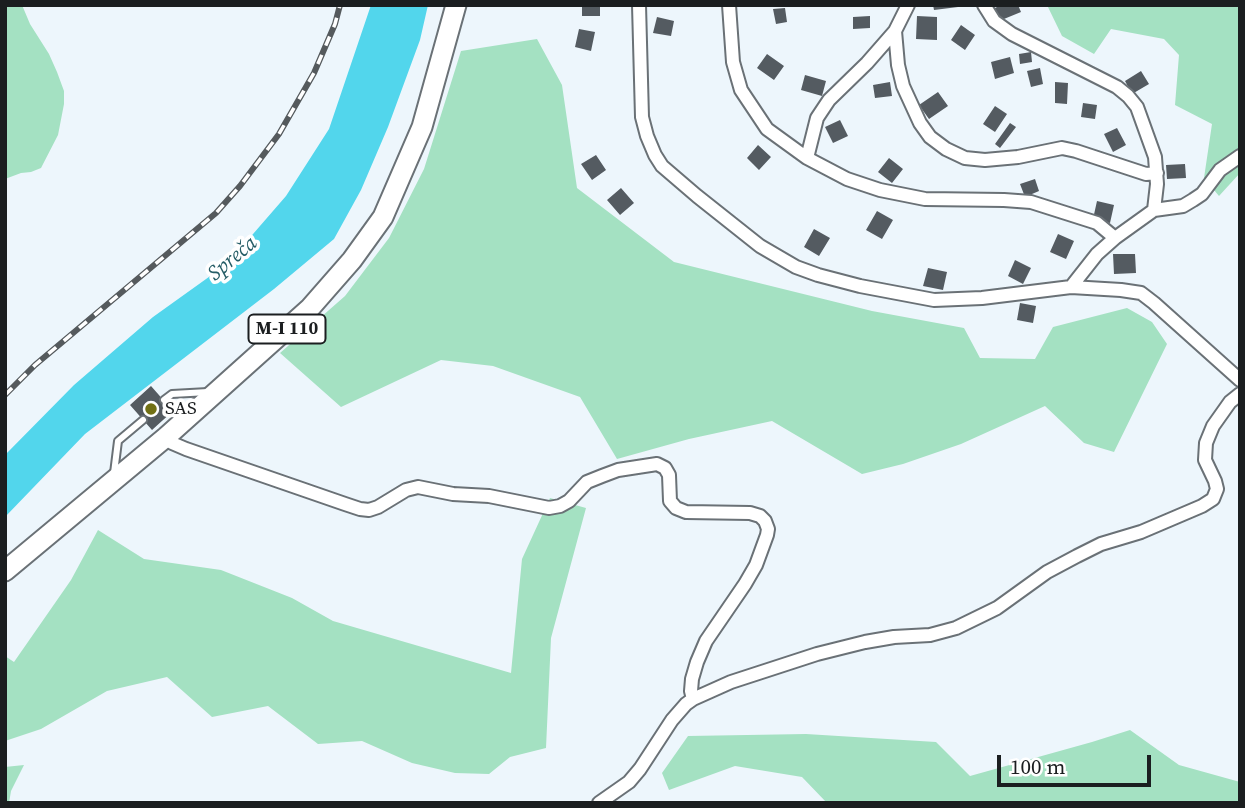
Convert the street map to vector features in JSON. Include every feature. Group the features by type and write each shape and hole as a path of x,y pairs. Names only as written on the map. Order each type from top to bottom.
{"main road":[{"name":"M-I 110","path":"5,571 166,437 310,308 352,260 383,217 422,127 456,5"}],"street":[{"path":"639,5 642,117 655,155 662,166 760,246 796,267 818,275 934,300 982,298 1071,287 1141,293 1240,380"},
{"path":"729,5 733,62 741,90 767,129 807,158 880,191 925,199 1031,202 1097,223 1115,238"},
{"path":"807,158 817,118 829,100 895,31 908,5"},
{"path":"984,5 994,21 1012,34 1107,81 1128,96 1146,129 1155,157 1157,173 1154,210"},
{"path":"895,31 903,86 919,123 930,137 946,149 965,158 985,160 1018,157 1062,148 1146,174 1157,173"},
{"path":"1071,287 1097,254 1115,238 1154,210 1183,206 1193,200 1202,194 1220,170 1240,156"},
{"path":"599,803 629,782 672,720 693,699 731,682 817,654 865,642 930,635 956,628 997,608 1046,572 1089,550 1202,506 1213,499 1217,489 1205,460 1206,443 1213,426 1230,402 1240,394"},
{"path":"166,437 186,449 345,505 369,510 406,490 418,487 453,494 489,496 549,508 569,501 587,482 618,470 657,464 665,468 669,475 670,501 676,508 686,512 750,513 760,516 768,529 756,565 706,641 692,679 693,699"}],"lane":[{"path":"164,400 172,394 217,391"},
{"path":"114,480 118,441 143,420"}],"green space":[{"path":"5,5 22,5 57,72 64,91 64,104 58,135 41,168 5,179"},
{"path":"1047,5 1240,5 1240,173 1219,196 1204,178 1212,124 1175,105 1179,55 1164,39 1111,29 1094,54 1062,36"},
{"path":"537,39 562,85 577,188 674,262 872,311 964,328 980,358 1035,359 1053,327 1127,308 1152,322 1167,344 1114,452 1084,443 1045,406 961,444 903,464 862,474 772,421 689,439 617,459 580,397 493,366 441,360 341,407 280,353 345,296 389,238 424,169 461,51"},
{"path":"550,498 586,508 551,638 546,748 510,757 489,774 455,773 412,763 362,741 318,744 268,706 212,717 167,677 107,691 41,729 5,741 5,656 14,662 71,580 98,530 144,559 221,570 292,598 333,621 511,673 522,559"},
{"path":"1130,730 1179,765 1240,782 1240,803 827,803 802,777 735,766 669,790 662,773 688,736 806,734 936,742 970,776"},
{"path":"24,765 11,791 9,803 5,803 5,767"}],"water":[{"name":"Spreča","path":"371,5 428,5 420,40 388,127 361,190 334,239 274,289 85,434 5,517 5,455 74,385 153,317 227,264 286,196 329,129"}],"building":[{"path":"582,5 600,5 600,16 582,16"},
{"path":"933,5 958,5 958,7 934,10"},
{"path":"1001,5 1018,5 1021,12 999,21 993,9"},
{"path":"785,8 787,22 776,24 773,9"},
{"path":"870,16 870,28 853,29 853,17"},
{"path":"917,16 937,17 937,40 916,39"},
{"path":"657,17 674,21 671,36 653,33"},
{"path":"961,25 975,35 965,50 951,40"},
{"path":"579,29 595,32 591,51 575,47"},
{"path":"1031,52 1032,62 1020,64 1019,54"},
{"path":"767,54 784,66 774,80 757,68"},
{"path":"1010,57 1014,73 995,79 991,62"},
{"path":"1040,68 1043,84 1031,87 1027,71"},
{"path":"1141,71 1149,84 1132,94 1125,81"},
{"path":"805,75 826,81 822,96 801,90"},
{"path":"890,82 892,96 875,98 873,85"},
{"path":"1055,82 1068,83 1067,104 1055,103"},
{"path":"938,92 948,106 929,119 919,105"},
{"path":"1083,103 1097,105 1095,119 1081,117"},
{"path":"995,106 1007,114 995,132 983,124"},
{"path":"840,120 848,136 833,143 825,127"},
{"path":"1010,123 1016,127 1000,148 995,144"},
{"path":"1117,128 1126,145 1113,152 1104,134"},
{"path":"758,145 771,157 759,170 747,158"},
{"path":"596,155 606,170 592,180 581,164"},
{"path":"889,158 903,169 892,183 878,172"},
{"path":"1185,164 1186,178 1167,179 1166,165"},
{"path":"1035,179 1039,191 1025,197 1020,184"},
{"path":"621,188 634,203 620,215 607,200"},
{"path":"1097,201 1114,205 1110,223 1093,219"},
{"path":"877,211 893,220 882,239 866,230"},
{"path":"814,229 830,238 819,256 804,247"},
{"path":"1058,234 1074,241 1066,259 1050,252"},
{"path":"1113,254 1135,254 1136,273 1114,274"},
{"path":"1015,260 1031,268 1023,284 1008,276"},
{"path":"928,268 947,272 943,290 923,286"},
{"path":"1020,303 1036,306 1033,323 1017,320"},
{"path":"151,386 173,411 152,430 130,405"}],"railway":[{"path":"5,395 35,365 216,213 240,186 279,134 314,73 335,24 340,5"}],"place":[{"name":"SAS","path":"151,409"}]}
